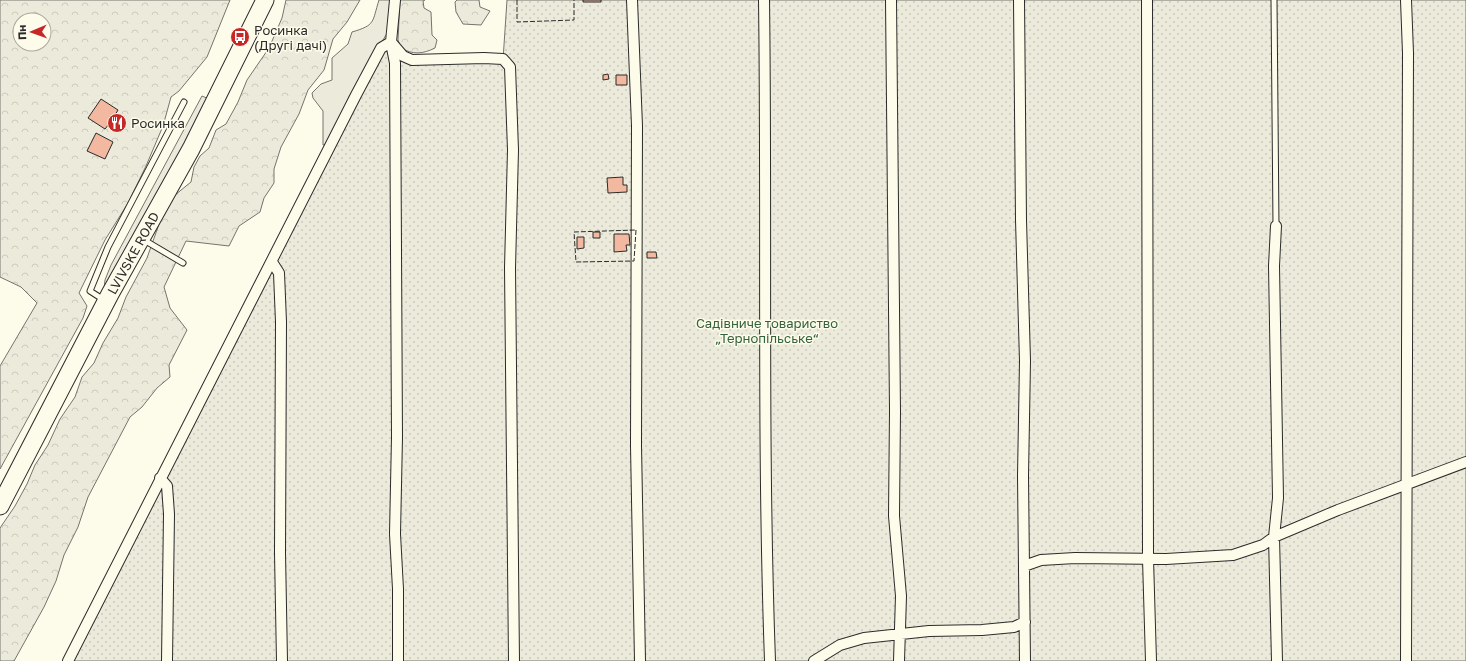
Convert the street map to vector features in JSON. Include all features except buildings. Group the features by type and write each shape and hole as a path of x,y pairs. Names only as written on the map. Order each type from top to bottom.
{"highway":[{"name":"LVIVSKE ROAD","path":"0,506 107,301 192,149 265,0"}],"street":[{"path":"396,0 391,42 395,62 397,438 395,534 398,589 398,661"},
{"path":"632,0 636,126 636,446 640,661"},
{"path":"764,0 766,110 765,404 770,661"},
{"path":"891,0 895,411 894,516 901,596 899,661"},
{"path":"1020,0 1021,220 1025,360 1023,476 1026,661"},
{"path":"1147,0 1148,559 1151,661"},
{"path":"1406,0 1408,53 1408,312 1405,485 1406,661"},
{"path":"68,661 356,95 381,48 391,42"},
{"path":"391,42 403,56 412,60 484,58 503,59 510,67 513,150 510,268 514,661"},
{"path":"1276,226 1274,266 1278,498 1274,537 1277,661"},
{"path":"272,262 279,273 281,322 280,553 282,661"},
{"path":"1024,566 1041,560 1075,558 1148,559 1233,555 1262,545 1274,537 1466,462"},
{"path":"160,478 167,486 169,514 167,661"},
{"path":"814,661 840,644 864,638 929,631 1014,627 1025,622"}],"lane":[{"path":"1274,0 1276,226"},
{"path":"107,301 90,291 95,278 108,247 184,102"},
{"path":"142,238 183,262"}],"green space":[{"path":"0,0 230,0 207,57 179,91 171,97 163,126 146,166 128,203 105,240 79,293 87,306 83,318 0,469 0,366 37,303 21,287 0,277"},
{"path":"286,0 360,0 347,22 333,39 324,70 308,90 299,114 281,147 274,169 274,183 264,198 260,212 239,226 229,246 186,241 164,287 170,308 187,330 169,365 170,377 157,388 142,407 130,417 88,497 78,527 64,555 56,581 44,607 14,661 0,661 0,528 15,506 35,465 48,445 60,419 75,397 82,377 94,363 103,343 118,318 126,297 147,258 163,213 175,195 191,182 194,167 200,156 209,148 216,130 226,124 238,102 247,80 269,48 282,18"},
{"path":"379,0 390,0 389,30 349,97 344,111 327,144 323,145 323,111 313,98 312,93 321,84 332,80 332,58 348,44 352,32 360,30 372,22"},
{"path":"400,0 425,0 423,1 424,8 431,12 432,35 437,40 435,48 426,52 414,53 401,48 398,40"},
{"path":"457,0 479,0 480,7 490,11 481,25 463,24 456,12 455,2"},
{"name":"Садівниче товариство „Тернопільське“","path":"507,0 1466,0 1466,661 68,661 381,48 391,42 403,56 503,60"},
{"path":"202,96 209,99 113,283 104,289 105,280 111,265"}],"fence":[{"path":"517,0 517,22 574,20 574,0"},
{"path":"636,230 634,261 576,262 574,232 636,230"}],"place":[{"name":"Росинка (Другі дачі)","path":"240,37"},
{"name":"Росинка","path":"117,123"}]}
